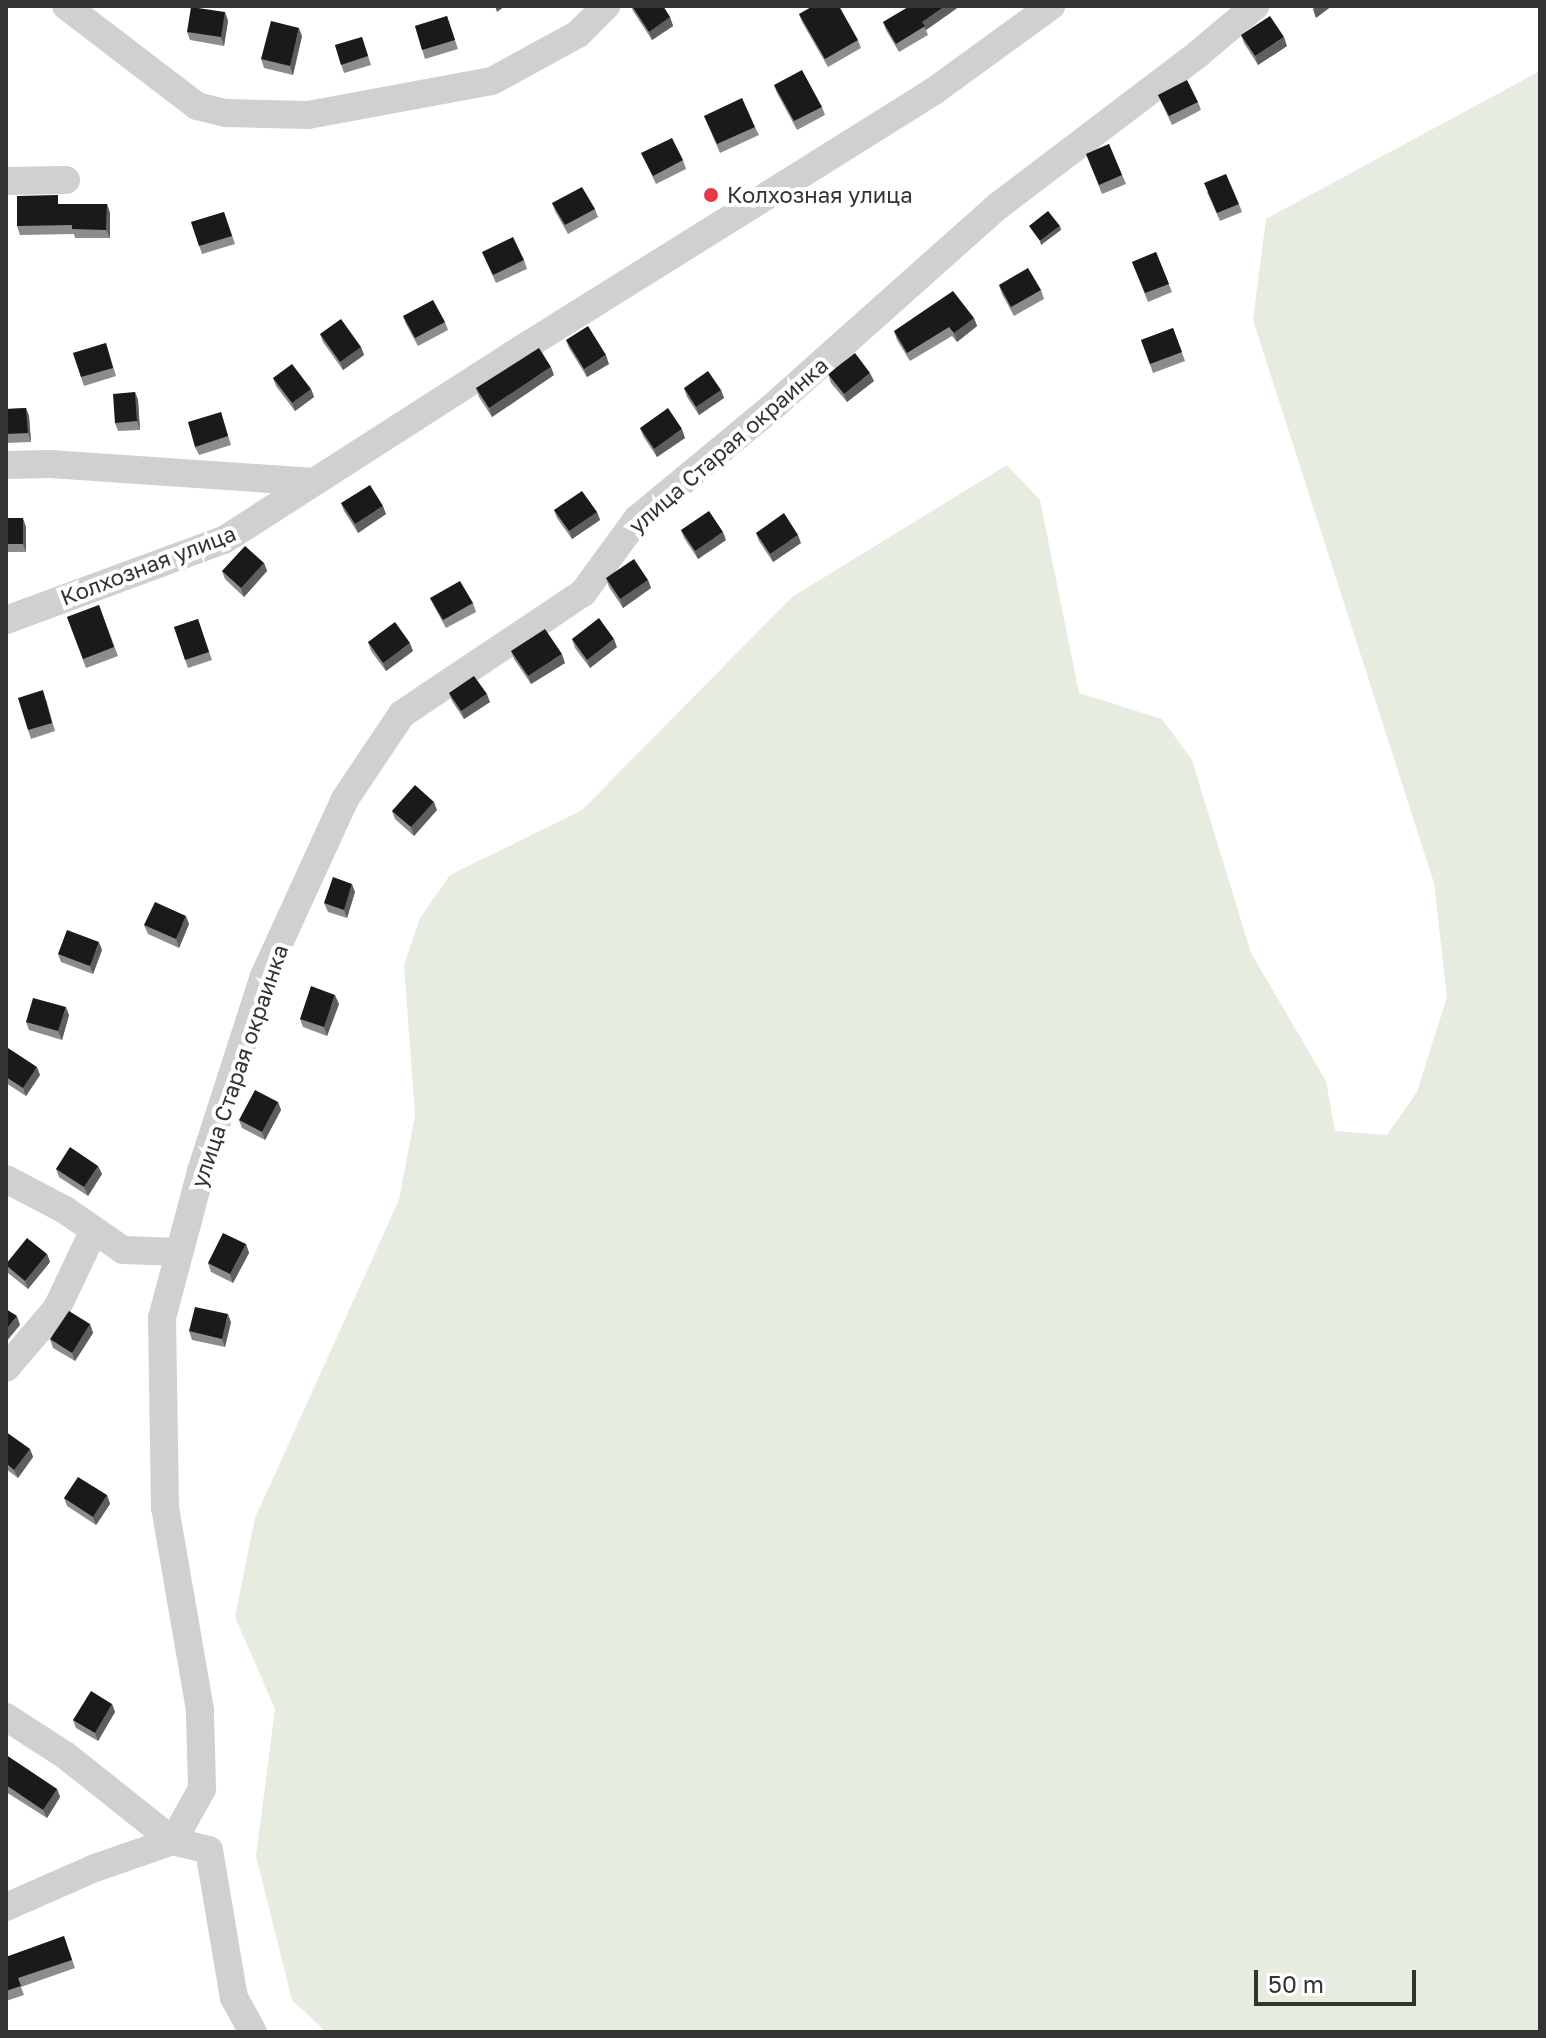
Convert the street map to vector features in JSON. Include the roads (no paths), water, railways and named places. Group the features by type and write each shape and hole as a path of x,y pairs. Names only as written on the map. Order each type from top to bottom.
{"street":[{"path":"66,6 197,106 226,113 308,115 492,81 578,34 606,6"},
{"name":"Колхозная улица","path":"6,620 224,540 934,91 1051,6"},
{"name":"улица Старая окраинка","path":"173,1841 202,1789 200,1710 165,1508 162,1318 201,1171 264,976 345,799 402,714 583,593 637,519 770,409 998,206 1198,54 1255,6"},
{"path":"6,181 66,180"},
{"path":"6,465 50,464 314,482"},
{"path":"6,1179 65,1210 123,1250 179,1252"},
{"path":"6,1368 57,1308 94,1230"},
{"path":"6,1717 65,1755 173,1841 209,1850 234,1998 253,2032"},
{"path":"6,1907 95,1868 173,1841"}],"place":[{"name":"Колхозная улица","path":"711,195"}]}
